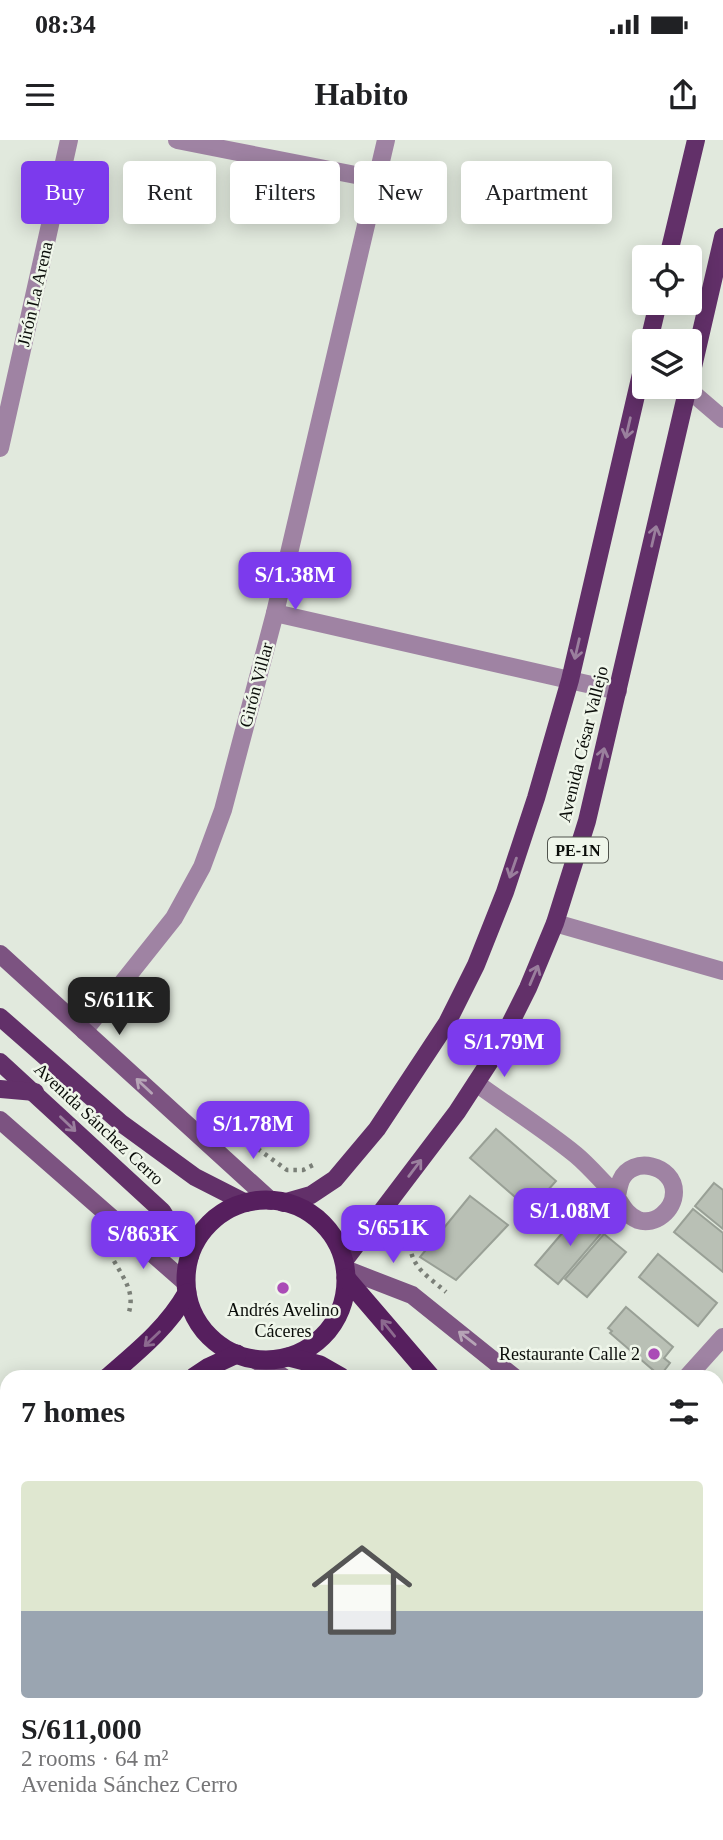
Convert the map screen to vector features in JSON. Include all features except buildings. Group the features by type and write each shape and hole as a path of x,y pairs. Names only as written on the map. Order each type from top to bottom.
{"highway":[{"name":"PE-1N","path":"186,1288 190,1256 202,1232 221,1214 246,1203 277,1202 295,1207 317,1219 334,1238 345,1269 425,1370"},
{"name":"PE-1N","path":"246,1357 272,1360 289,1357 315,1343 335,1321 342,1308 345,1269"},
{"path":"186,1288 190,1306 204,1330 224,1348 246,1357"},
{"path":"116,1370 152,1339 175,1314 186,1288"},
{"path":"204,1370 246,1357"},
{"name":"PE-1N","path":"289,1357 320,1364 330,1370"}],"main road":[{"path":"671,245 696,140"},
{"name":"Avenida César Vallejo","path":"701,329 723,237"},
{"name":"Avenida César Vallejo","path":"277,1202 311,1195 335,1179 377,1129 447,1023 476,965 505,892 536,798 569,680 635,399"},
{"name":"Avenida César Vallejo","path":"345,1269 496,1052 528,989 555,923 587,821 685,399"},
{"path":"0,954 277,1202"},
{"name":"Avenida Sánchez Cerro","path":"0,1017 121,1123 195,1177 246,1203"},
{"name":"Avenida Sánchez Cerro","path":"0,1062 162,1211 190,1256"},
{"path":"0,1089 35,1092"},
{"path":"0,1120 186,1288"},
{"path":"345,1269 412,1295 505,1370"},
{"path":"246,1357 269,1370"}],"street":[{"name":"Jirón La Arena","path":"0,448 5,404 69,140"},
{"path":"177,140 354,175"},
{"name":"Girón Villar","path":"381,161 386,140"},
{"name":"Girón Villar","path":"84,1031 174,918 202,867 223,810 275,613 366,224"},
{"path":"702,399 723,419"},
{"path":"275,613 618,691"},
{"path":"555,923 723,971"},
{"path":"476,1083 578,1156 617,1196"},
{"path":"693,1370 723,1337"}],"path":[{"path":"237,1134 287,1170 303,1170 315,1164"},
{"path":"409,1237 410,1253 417,1267 456,1301"},
{"path":"114,1261 131,1292 128,1315"}],"place":[{"name":"Andrés Avelino Cáceres","path":"283,1288"},
{"name":"Restaurante Calle 2","path":"654,1354"}]}
